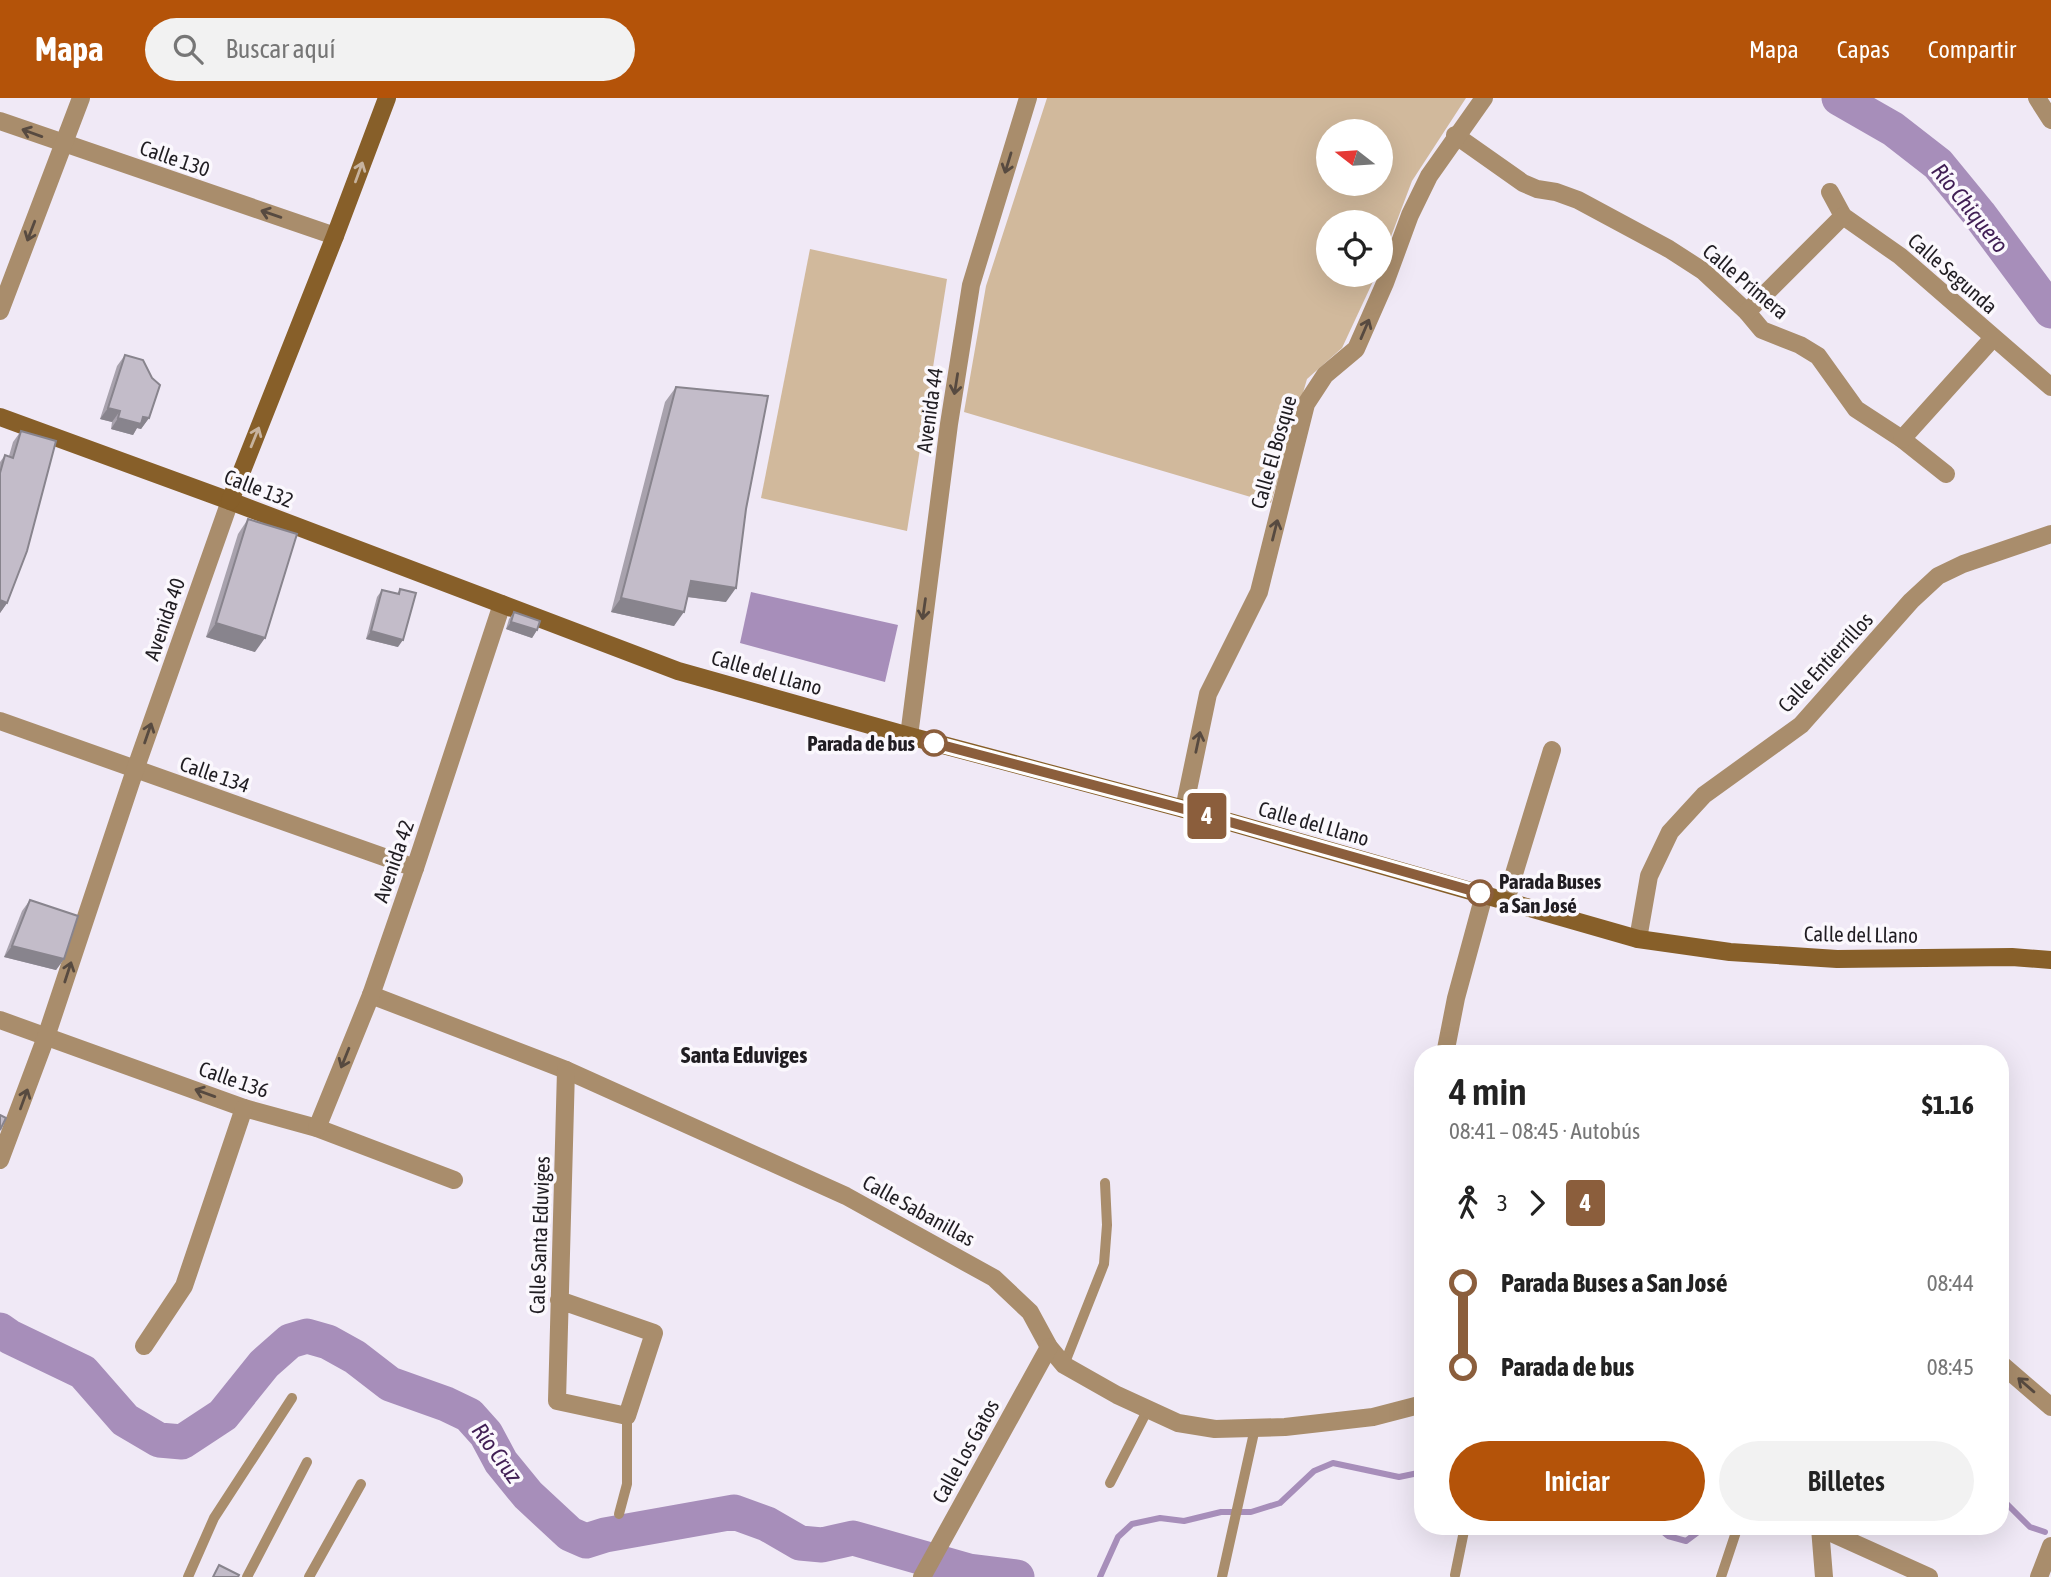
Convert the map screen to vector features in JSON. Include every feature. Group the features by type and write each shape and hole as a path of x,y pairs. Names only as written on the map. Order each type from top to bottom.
{"main road":[{"name":"Avenida 40","path":"230,500 387,98"},
{"name":"Calle 132","path":"0,417 230,500 502,604"},
{"name":"Calle del Llano","path":"502,604 678,671 1184,809 1638,939 1730,952 1837,959 2012,957 2051,960"}],"street":[{"path":"0,311 81,98"},
{"name":"Avenida 44","path":"909,736 949,424 971,285 1028,98"},
{"name":"Calle El Bosque","path":"1184,809 1208,694 1259,592 1306,404 1325,375 1356,349 1385,283 1410,215 1429,176 1455,135 1484,98"},
{"path":"2037,98 2051,120"},
{"name":"Calle 130","path":"0,121 335,236"},
{"name":"Calle Primera","path":"1455,135 1523,183 1578,201 1669,249 1703,271 1747,312 1762,330 1800,345 1818,356 1856,409 1902,439 1946,474"},
{"name":"Calle Segunda","path":"1830,192 1843,216 1900,256 2051,387"},
{"path":"1747,312 1843,216"},
{"path":"1902,439 1993,338"},
{"name":"Avenida 40","path":"0,1160 46,1037 135,770 230,500"},
{"name":"Calle Entierrillos","path":"1638,939 1649,876 1670,832 1704,795 1801,725 1911,601 1938,576 1963,564 2051,534"},
{"name":"Avenida 42","path":"317,1128 371,995 502,604"},
{"name":"Calle 134","path":"0,721 415,868"},
{"path":"1506,901 1552,750"},
{"path":"1447,1045 1456,998 1484,895"},
{"name":"Calle Sabanillas","path":"371,995 566,1070 846,1196 994,1278 1030,1312 1049,1347 1064,1365 1147,1411 1178,1423 1215,1429 1285,1427 1373,1417 1414,1407"},
{"name":"Calle 136","path":"0,1020 244,1108 317,1128 454,1180"},
{"name":"Calle Santa Eduviges","path":"566,1070 557,1401 627,1416"},
{"path":"144,1346 184,1286 244,1108"},
{"path":"559,1300 654,1334 627,1416"},
{"name":"Calle Los Gatos","path":"922,1577 1049,1347"},
{"path":"2009,1371 2051,1407"},
{"path":"1819,1535 1824,1577"},
{"path":"1836,1535 1929,1577"},
{"path":"2039,1577 2051,1546"}],"lane":[{"path":"1064,1365 1104,1264 1107,1226 1105,1183"},
{"path":"188,1577 214,1518 292,1398"},
{"path":"1110,1483 1147,1411"},
{"path":"619,1514 626,1484 627,1416"},
{"path":"1222,1577 1255,1428"},
{"path":"247,1577 307,1462"},
{"path":"309,1577 361,1484"},
{"path":"1455,1575 1463,1535"},
{"path":"1721,1577 1735,1535"}],"shaded area":[{"path":"1047,98 1466,98 1412,181 1393,231 1393,210 1316,210 1316,287 1370,287 1342,348 1307,379 1271,503 964,412 986,286"},
{"path":"810,249 947,279 907,531 761,498"},
{"path":"751,592 898,625 885,682 740,643"}],"building":[{"path":"125,355 143,360 152,378 160,385 149,418 143,417 141,424 118,418 120,411 108,408"},
{"path":"676,387 768,396 746,509 736,588 691,581 684,612 621,598"},
{"path":"21,431 56,441 27,551 7,603 0,600 0,473 5,455 13,458"},
{"path":"248,519 297,534 265,638 216,623"},
{"path":"400,589 416,593 403,640 371,631 382,590 399,594"},
{"path":"514,612 540,621 537,630 511,622"},
{"path":"30,900 78,916 64,959 12,946"},
{"path":"0,1115 6,1118 0,1130"},
{"path":"219,1565 239,1575 238,1577 213,1577"}],"waterway":[{"name":"Río Chiquero","path":"1839,98 1893,129 1938,164 2051,311"},
{"name":"Río Cruz","path":"0,1330 83,1372 125,1420 159,1440 182,1442 223,1415 264,1364 290,1341 307,1336 328,1342 355,1357 390,1384 469,1415 486,1434 501,1462 528,1495 570,1534 586,1541 605,1535 734,1512 767,1524 800,1543 822,1545 853,1538 969,1571 1017,1577"},
{"path":"1100,1577 1118,1537 1132,1524 1160,1518 1184,1521 1221,1512 1251,1512 1280,1503 1314,1471 1333,1463 1399,1477 1414,1474"},
{"path":"2009,1506 2030,1527 2045,1532"},
{"path":"1667,1535 1686,1541 1694,1535"}],"bus line":[{"name":"4","path":"934,743 1184,809 1480,893"}],"place":[{"name":"Parada de bus","path":"934,743"},
{"name":"Parada Buses a San José","path":"1480,893"}],"district":[{"name":"Santa Eduviges","path":"744,1055"}]}
